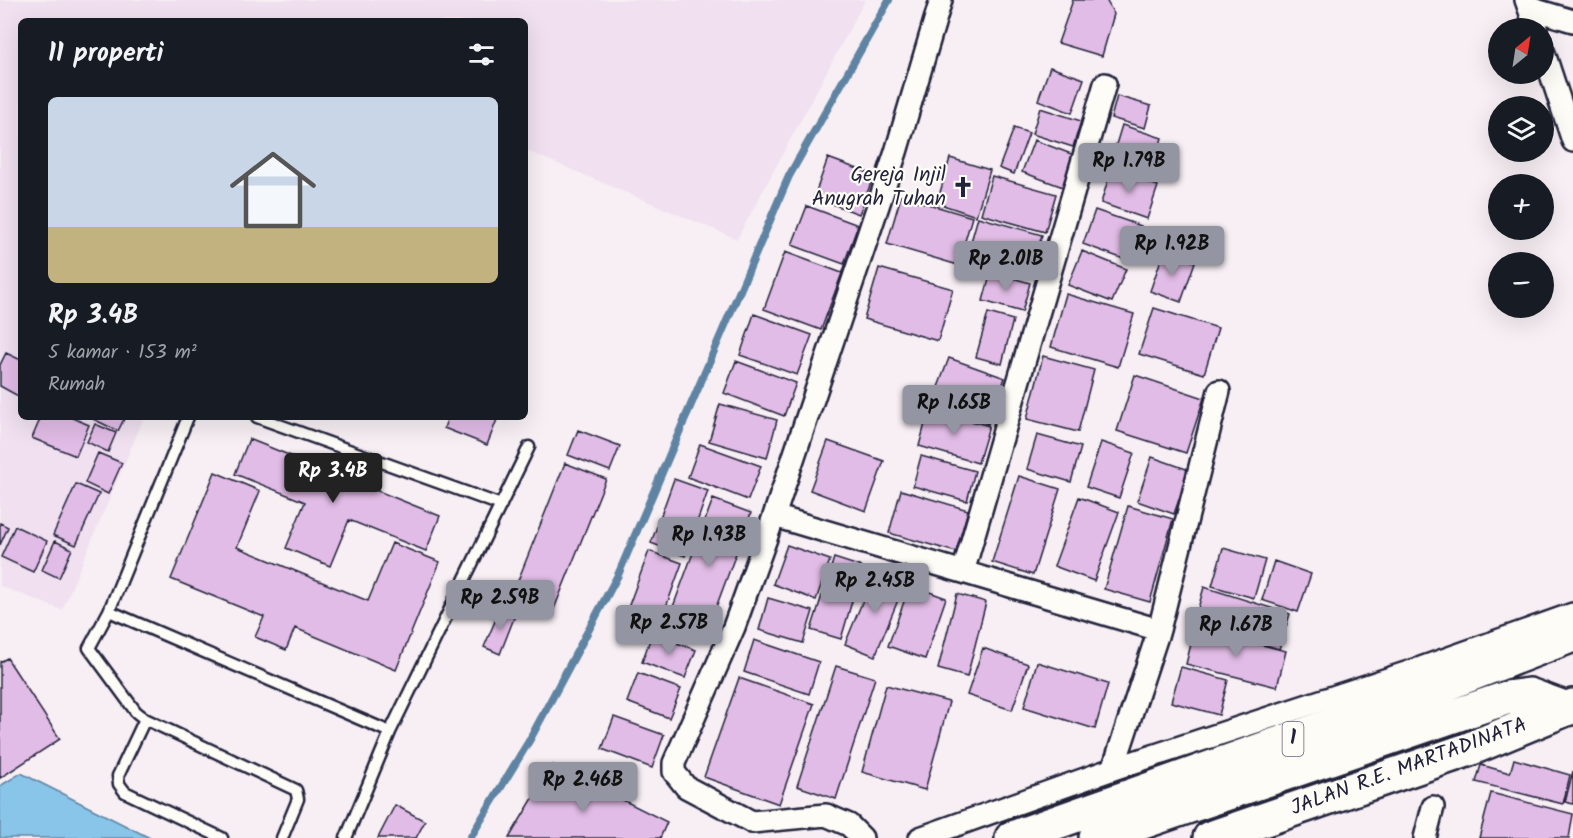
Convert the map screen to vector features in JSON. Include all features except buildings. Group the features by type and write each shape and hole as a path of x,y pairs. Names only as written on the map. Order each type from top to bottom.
{"highway":[{"name":"1","path":"1012,838 1422,693 1573,635"},
{"name":"1","path":"1096,838 1506,698 1529,695 1570,707"},
{"name":"JALAN R.E. MARTADINATA","path":"1210,838 1467,750 1570,707"}],"street":[{"path":"862,838 849,825 826,815 752,822 686,787 674,772 674,763 734,627 774,516 896,152 941,0"},
{"path":"1528,4 1573,21"},
{"path":"1554,81 1571,128"},
{"path":"963,572 1105,84"},
{"path":"1113,769 1159,630 1219,391"},
{"path":"774,516 1159,630"},
{"path":"921,838 1113,769 1421,668 1573,614"},
{"path":"1425,838 1433,807"}],"lane":[{"path":"187,420 109,611 89,648 136,712 296,790 298,799 282,838"},
{"path":"265,420 501,505"},
{"path":"346,838 390,732 529,447"},
{"path":"109,611 390,732"},
{"path":"145,718 118,776 119,784 125,792 222,838"}],"shaded area":[{"path":"0,0 865,0 737,239 528,151 528,18 18,18 18,420 143,420 62,610 0,586"}],"water":[{"path":"21,773 150,838 0,838 0,786"}],"waterway":[{"path":"470,838 529,741 618,575 789,176 889,0"}],"place":[{"name":"Gereja Injil Anugrah Tuhan","path":"963,187"}]}
